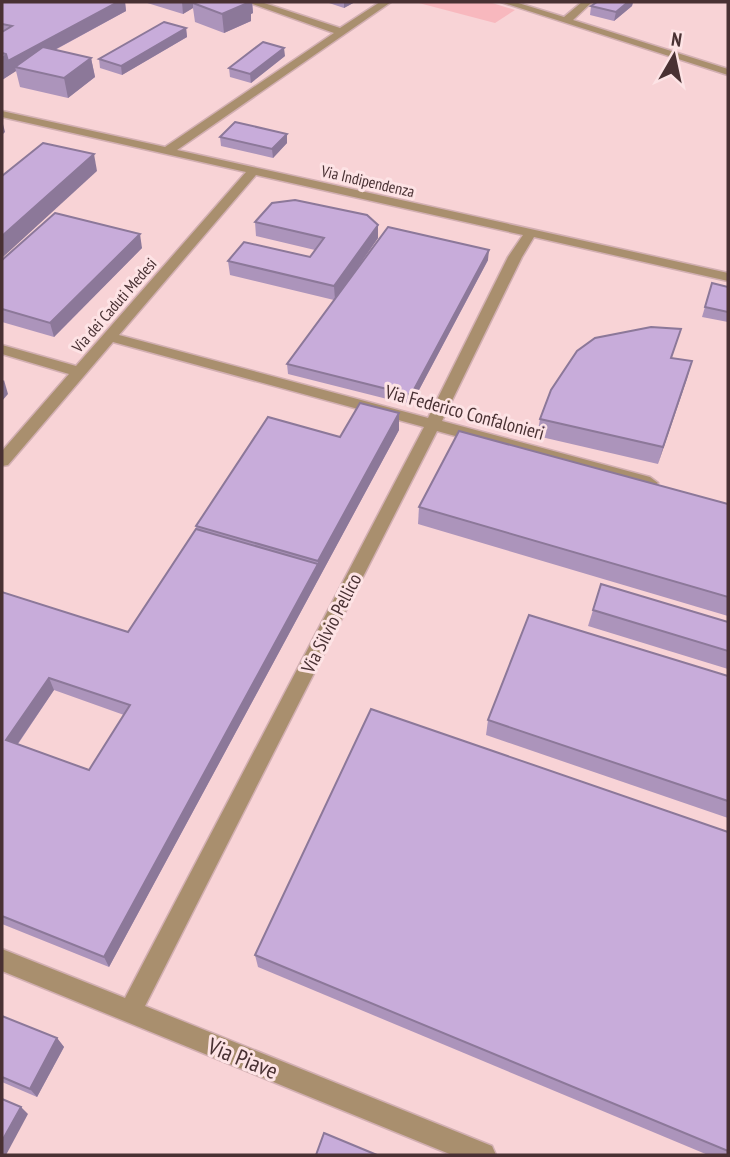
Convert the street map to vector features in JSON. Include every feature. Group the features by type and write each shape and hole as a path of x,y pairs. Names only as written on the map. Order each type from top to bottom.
{"street":[{"path":"252,2 341,32"},
{"path":"167,151 386,2"},
{"path":"506,2 728,72"},
{"path":"566,21 587,2"},
{"name":"Via Indipendenza","path":"2,114 728,276"},
{"name":"Via dei Caduti Medesi","path":"2,461 253,171"},
{"name":"Via Silvio Pellico","path":"130,1012 433,424 515,257 530,233"},
{"name":"Via Federico Confalonieri","path":"110,337 664,486"},
{"path":"2,349 79,372"},
{"name":"Via Piave","path":"2,961 483,1155"}],"shaded area":[{"path":"415,2 489,2 515,10 495,23"}],"building":[{"path":"2,2 118,2 8,61 6,54 2,53 2,32 12,26 2,24"},
{"path":"250,2 222,14 193,3"},
{"path":"597,2 628,2 616,12 591,6"},
{"path":"164,22 186,28 121,66 99,59"},
{"path":"263,42 284,48 250,74 229,68"},
{"path":"43,47 91,58 64,78 15,67"},
{"path":"235,122 287,134 272,149 220,137"},
{"path":"43,143 94,154 2,236 2,176"},
{"path":"295,200 367,215 378,225 334,286 228,261 244,242 310,257 324,238 255,222 272,203"},
{"path":"55,213 140,234 50,323 2,309 2,260"},
{"path":"388,227 489,250 411,395 287,364"},
{"path":"712,283 728,287 728,312 705,307"},
{"path":"651,327 681,329 671,358 692,361 663,447 540,419 551,390 577,351 595,338"},
{"path":"360,403 399,413 318,561 196,526 268,417 340,437"},
{"path":"459,431 728,504 728,597 419,507"},
{"path":"196,529 318,564 104,957 2,916 2,592 128,632","holes":["49,678 130,705 89,770 6,740"]},
{"path":"601,584 728,622 728,651 593,610"},
{"path":"529,615 728,676 728,801 488,720"},
{"path":"371,709 728,832 728,1151 255,955"},
{"path":"2,1016 57,1038 30,1089 2,1077"},
{"path":"2,1099 21,1107 2,1141"},
{"path":"324,1133 377,1155 316,1155"}]}
